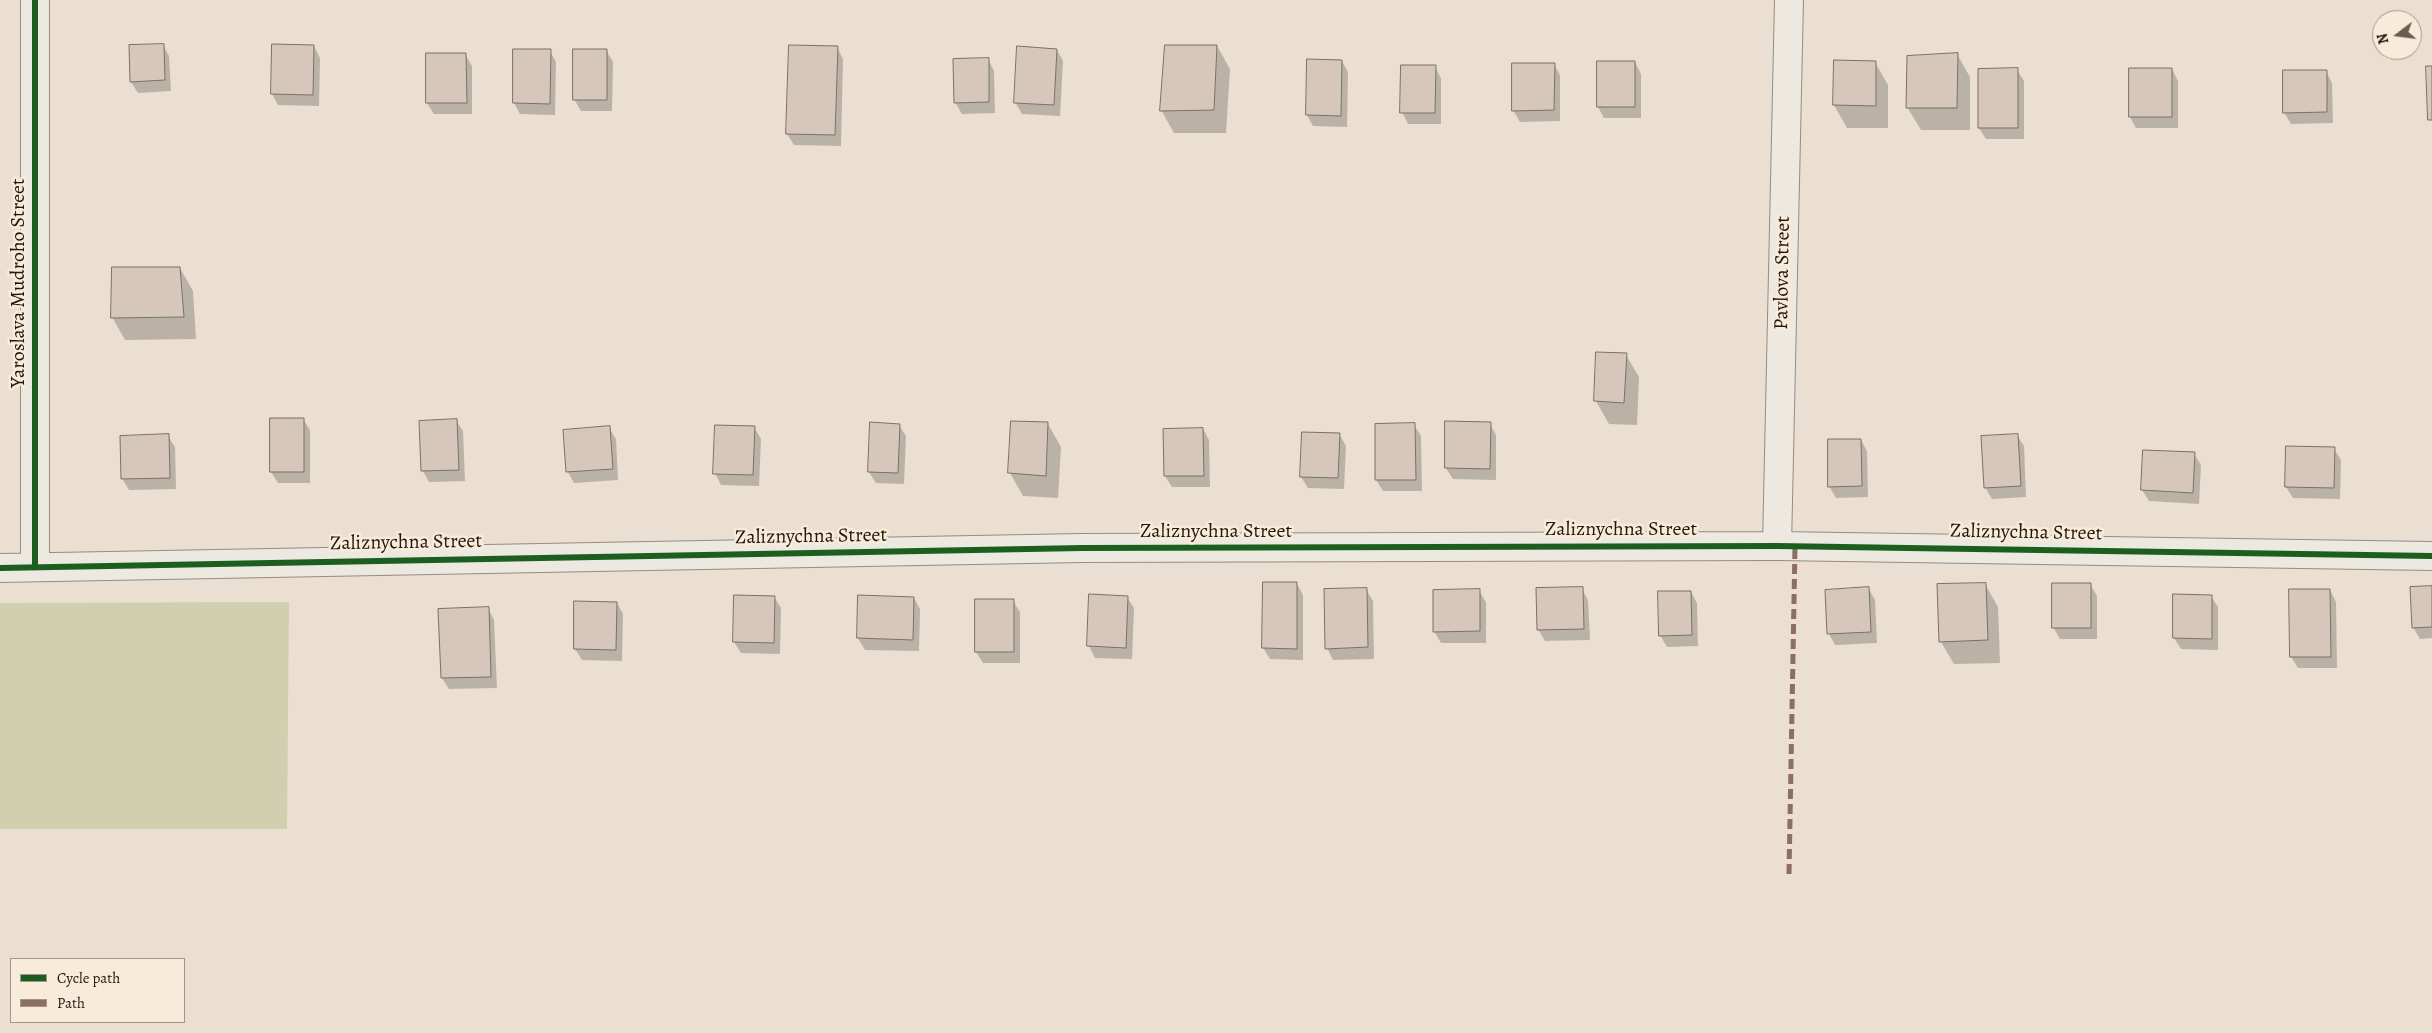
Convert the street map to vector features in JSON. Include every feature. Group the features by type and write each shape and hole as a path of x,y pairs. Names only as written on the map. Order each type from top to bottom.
{"street":[{"name":"Yaroslava Mudroho Street","path":"34,566 35,0"},
{"name":"Pavlova Street","path":"1777,546 1789,0"},
{"name":"Zaliznychna Street","path":"0,568 1092,548 1777,546 2432,556"}],"shaded area":[{"path":"289,602 287,829 0,829 0,603"}],"building":[{"path":"164,44 165,80 130,82 129,45"},
{"path":"272,44 314,45 313,95 271,94"},
{"path":"789,45 838,46 835,135 786,134"},
{"path":"1165,45 1217,45 1214,110 1160,111"},
{"path":"1017,46 1057,49 1054,105 1014,103"},
{"path":"513,49 551,49 550,104 513,103"},
{"path":"573,49 607,49 607,100 573,100"},
{"path":"426,53 466,53 467,103 426,103"},
{"path":"1958,53 1957,108 1906,108 1907,56"},
{"path":"989,58 989,102 954,103 953,59"},
{"path":"1307,59 1342,60 1341,116 1306,115"},
{"path":"1834,60 1876,61 1876,106 1833,105"},
{"path":"1597,61 1635,61 1635,107 1597,107"},
{"path":"1512,63 1555,63 1554,110 1512,111"},
{"path":"1401,65 1436,65 1435,113 1400,113"},
{"path":"2426,66 2432,66 2432,120 2428,120"},
{"path":"2018,68 2018,128 1978,128 1978,69"},
{"path":"2129,68 2172,68 2172,117 2129,117"},
{"path":"2283,70 2327,70 2327,112 2283,113"},
{"path":"112,267 180,267 184,317 111,318"},
{"path":"1596,352 1627,353 1624,403 1594,401"},
{"path":"270,418 304,418 304,472 270,472"},
{"path":"457,419 459,470 421,471 419,421"},
{"path":"1011,421 1048,422 1046,476 1008,473"},
{"path":"1445,421 1491,422 1490,469 1445,468"},
{"path":"870,422 900,424 898,473 868,472"},
{"path":"1415,423 1416,480 1375,480 1375,424"},
{"path":"715,425 755,426 753,475 713,474"},
{"path":"610,426 613,469 566,472 563,430"},
{"path":"1203,428 1204,476 1164,476 1163,429"},
{"path":"1302,432 1340,433 1338,478 1300,477"},
{"path":"169,434 170,478 121,479 120,436"},
{"path":"2018,434 2021,486 1984,488 1981,436"},
{"path":"1828,439 1861,439 1862,486 1828,487"},
{"path":"2286,446 2335,447 2334,488 2285,487"},
{"path":"2143,450 2195,452 2193,493 2141,490"},
{"path":"1263,582 1297,582 1297,649 1262,648"},
{"path":"1986,583 1988,640 1939,642 1937,584"},
{"path":"2052,583 2091,583 2091,628 2052,628"},
{"path":"2432,586 2432,627 2412,628 2410,587"},
{"path":"1583,587 1584,629 1537,630 1536,588"},
{"path":"1869,587 1871,632 1827,634 1825,590"},
{"path":"1367,588 1368,647 1325,649 1324,589"},
{"path":"1480,589 1480,631 1433,632 1433,590"},
{"path":"2289,589 2330,589 2331,657 2290,657"},
{"path":"1658,591 1691,591 1692,635 1659,636"},
{"path":"1089,594 1128,596 1126,648 1087,646"},
{"path":"2173,594 2212,595 2212,639 2173,638"},
{"path":"734,595 775,596 774,643 733,642"},
{"path":"858,595 914,597 913,640 857,638"},
{"path":"975,599 1014,599 1014,652 975,652"},
{"path":"574,601 617,602 616,650 574,649"},
{"path":"489,607 491,677 441,678 438,609"}],"marked path":[{"path":"1789,874 1795,546"}],"cycle path":[{"path":"35,0 35,566"},
{"path":"0,568 1082,548 1777,546 2432,556"}]}
